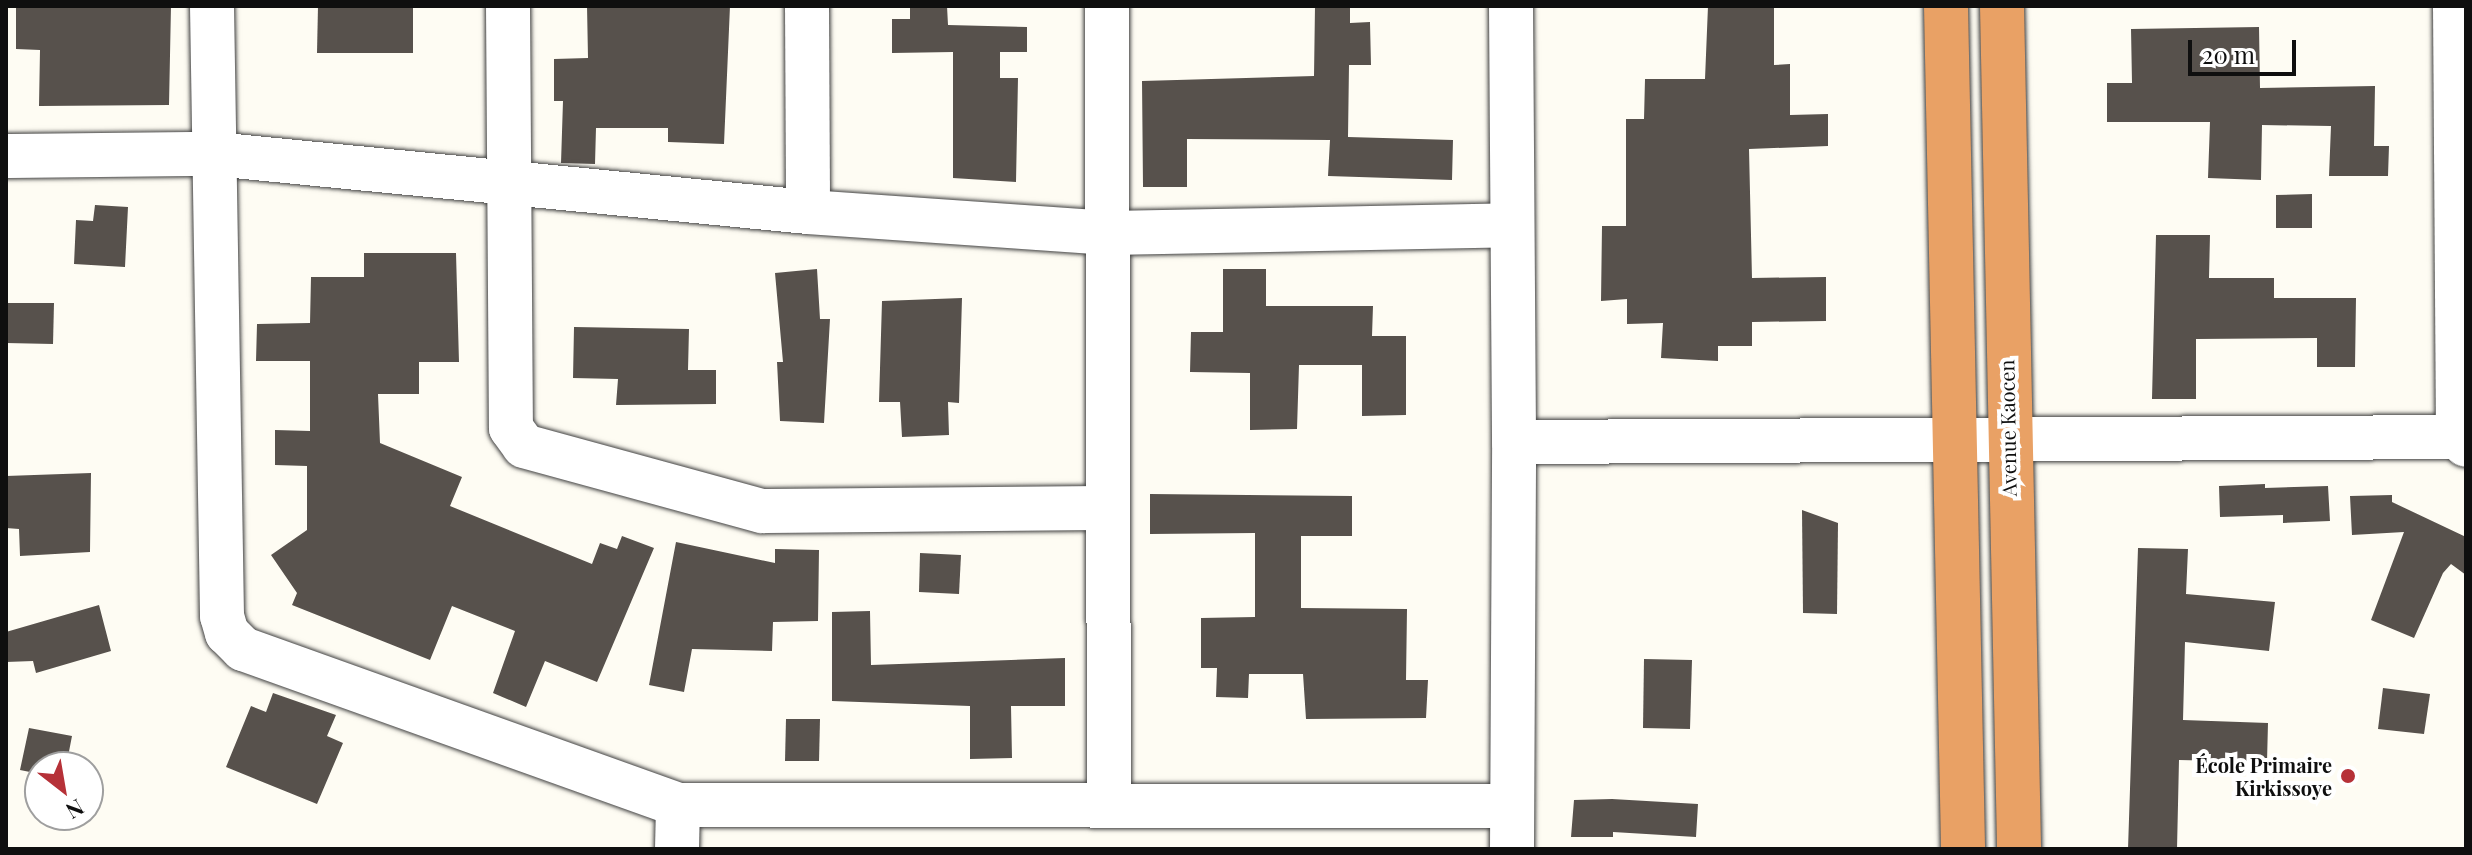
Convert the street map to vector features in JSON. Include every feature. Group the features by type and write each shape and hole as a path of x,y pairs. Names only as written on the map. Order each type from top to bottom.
{"highway":[{"path":"1946,6 1963,849"},
{"name":"Avenue Kaocen","path":"2002,6 2007,439 2019,849"}],"street":[{"path":"212,6 222,616 227,633 243,649 678,805 1109,803 1512,806"},
{"path":"508,6 511,428 524,446 762,511 1106,508"},
{"path":"807,6 808,212"},
{"path":"1107,6 1109,803"},
{"path":"1511,6 1514,442 1512,849"},
{"path":"1514,442 1953,439 2462,441 2455,6"},
{"path":"6,156 214,154 808,212 1109,233 1512,225"},
{"path":"677,849 678,805"}],"building":[{"path":"16,6 171,6 169,105 39,106 40,50 16,49"},
{"path":"318,6 413,6 413,53 317,53"},
{"path":"587,6 730,6 724,144 668,142 668,128 596,128 595,164 561,163 563,101 554,101 554,59 588,58"},
{"path":"910,6 947,6 948,25 1027,27 1027,52 1000,52 1000,78 1018,78 1016,182 953,178 953,52 892,53 892,19 910,19"},
{"path":"1315,6 1350,6 1350,23 1370,22 1371,65 1349,65 1348,137 1453,140 1452,180 1328,176 1330,140 1187,139 1187,187 1143,187 1142,81 1314,76"},
{"path":"1708,6 1774,6 1774,65 1790,64 1790,115 1828,114 1828,146 1749,149 1752,278 1826,277 1826,321 1752,322 1752,346 1718,346 1718,361 1661,358 1663,323 1627,324 1627,299 1601,301 1602,226 1626,226 1626,119 1644,119 1645,79 1705,79"},
{"path":"2259,27 2260,88 2375,86 2374,146 2389,146 2388,176 2329,176 2331,126 2262,125 2261,180 2208,178 2210,122 2107,122 2107,83 2132,83 2131,29"},
{"path":"2312,194 2312,228 2276,228 2276,195"},
{"path":"95,205 128,207 125,267 74,264 76,220 93,221"},
{"path":"2156,235 2210,235 2209,278 2274,278 2274,298 2356,298 2355,367 2317,367 2317,338 2196,339 2196,399 2152,399"},
{"path":"364,253 456,253 459,362 419,362 419,394 378,394 380,443 462,477 450,506 592,564 600,543 617,549 622,536 654,548 597,682 545,661 526,707 493,693 515,631 452,606 430,660 292,605 297,593 271,555 307,530 307,466 275,465 275,430 310,431 310,361 256,361 257,324 310,323 311,277 364,277"},
{"path":"817,269 820,319 830,319 824,423 780,421 777,362 783,362 775,273"},
{"path":"1223,269 1266,269 1266,306 1373,306 1372,336 1406,336 1406,415 1362,416 1362,365 1299,365 1297,429 1250,430 1250,373 1190,372 1191,332 1223,332"},
{"path":"962,298 959,403 948,402 949,435 902,437 900,402 879,402 882,301"},
{"path":"6,303 54,303 53,344 6,343"},
{"path":"574,327 689,329 688,370 716,370 716,404 616,405 618,379 573,378"},
{"path":"91,473 90,552 20,556 19,529 6,528 6,476"},
{"path":"2265,484 2265,488 2328,486 2330,521 2283,523 2283,515 2220,517 2219,486"},
{"path":"1150,494 1352,496 1352,536 1301,536 1301,608 1407,609 1406,680 1428,680 1426,718 1306,719 1303,674 1249,674 1248,698 1216,697 1217,668 1201,668 1201,618 1255,617 1255,533 1150,534"},
{"path":"2392,495 2392,502 2466,537 2466,575 2451,564 2443,573 2414,638 2371,620 2404,532 2352,535 2350,496"},
{"path":"1802,510 1838,523 1837,614 1803,613"},
{"path":"676,542 775,563 775,549 819,550 818,621 773,622 772,651 692,649 684,692 649,685"},
{"path":"2138,548 2188,549 2186,594 2275,602 2269,651 2185,642 2183,720 2268,723 2267,762 2179,760 2177,849 2128,849"},
{"path":"920,553 961,555 959,594 919,592"},
{"path":"99,605 111,651 36,673 33,661 6,662 6,632"},
{"path":"870,611 871,665 1065,658 1065,706 1011,706 1012,758 970,759 970,706 832,701 832,612"},
{"path":"1644,659 1692,660 1690,729 1643,728"},
{"path":"2383,688 2430,694 2424,734 2378,729"},
{"path":"273,693 336,715 327,736 343,743 317,804 226,767 251,706 266,712"},
{"path":"786,719 820,719 819,761 785,761"},
{"path":"29,728 72,736 69,751 24,751"},
{"path":"1574,800 1698,804 1696,837 1613,832 1613,837 1571,837"}],"place":[{"name":"École Primaire Kirkissoye","path":"2348,776"}]}
